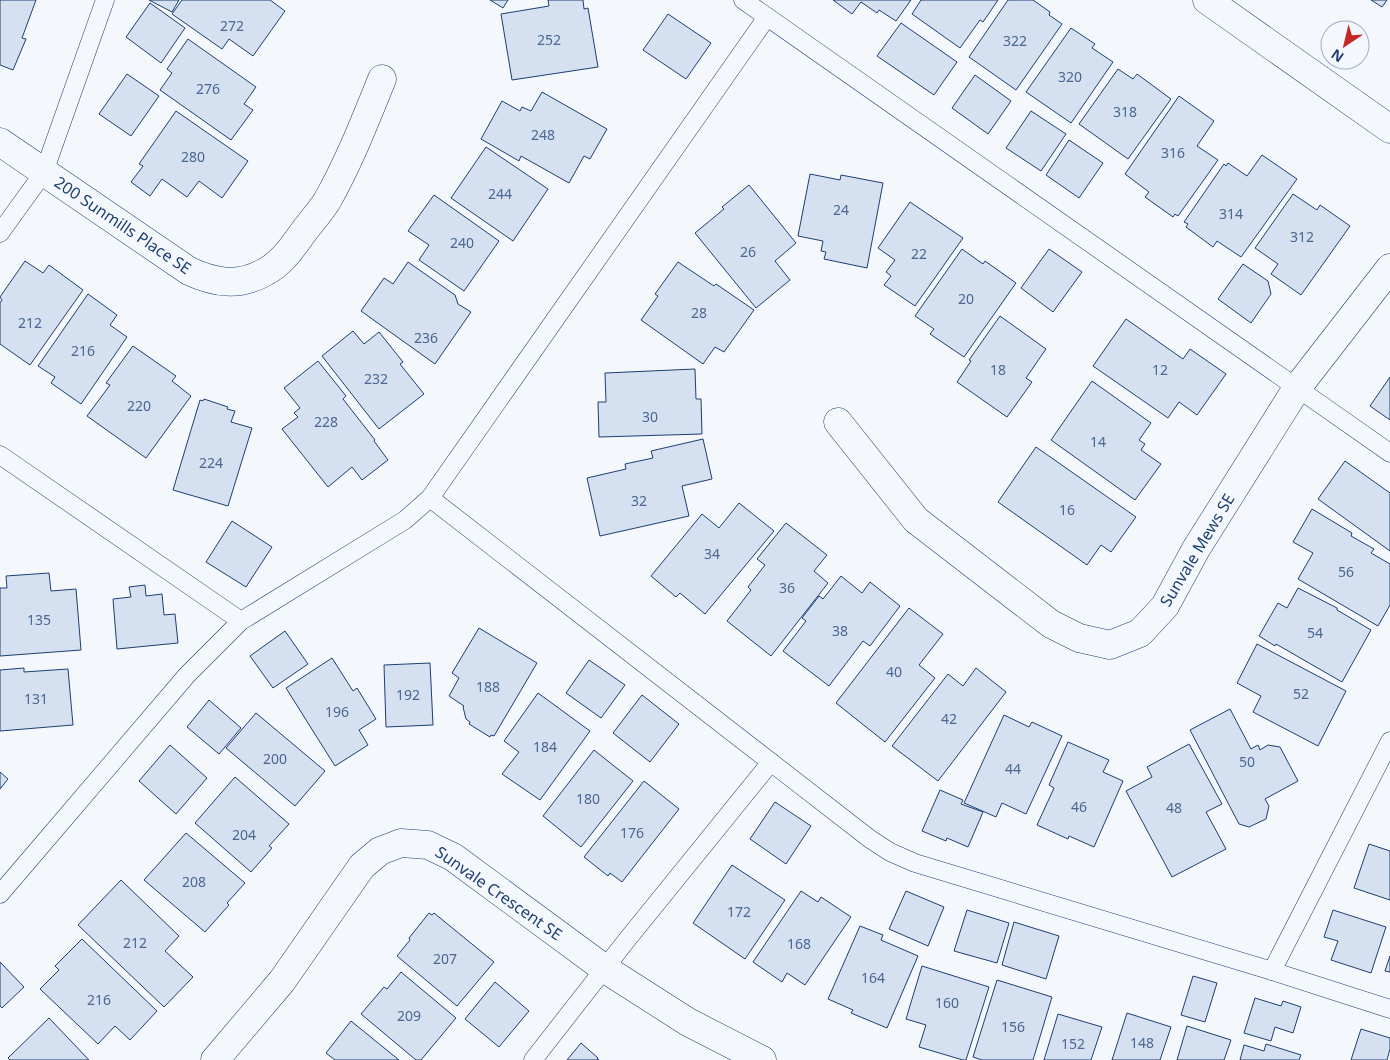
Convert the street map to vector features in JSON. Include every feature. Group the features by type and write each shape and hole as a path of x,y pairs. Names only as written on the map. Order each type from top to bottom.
{"street":[{"path":"1207,0 1390,129"},
{"name":"200 Sunmills Place SE","path":"0,142 189,271 203,278 222,282 244,281 265,273 285,258 326,202 355,147 382,79"},
{"name":"Sunvale Mews SE","path":"838,422 916,520 1051,624 1079,638 1110,645 1140,633 1165,606 1196,549 1297,388 1390,268"},
{"name":"Sunvale Crescent SE","path":"215,1060 282,981 362,866 380,851 401,843 428,845 453,857 605,969 688,1022 762,1060"}],"lane":[{"path":"0,233 44,172 105,0"},
{"path":"743,0 1390,453"},
{"path":"0,894 187,675 241,620 405,520 430,498 767,17"},
{"path":"0,455 241,620"},
{"path":"430,498 890,852 914,863 1272,970 1390,1009"},
{"path":"1272,970 1390,741"},
{"path":"533,1060 771,762"}],"building":[{"path":"0,0 36,0 22,38 26,39 13,70 0,65"},
{"path":"149,0 179,0 172,12"},
{"path":"182,0 270,0 285,11 253,56 229,39 222,49 172,14"},
{"path":"490,0 508,0 503,8"},
{"path":"548,0 583,0 584,9 588,8 598,67 512,80 501,14 549,6"},
{"path":"833,0 911,0 896,21 879,10 877,13 861,2 852,14"},
{"path":"921,0 998,0 983,22 980,20 960,48 912,14"},
{"path":"1008,0 1033,0 1050,12 1049,15 1062,24 1016,90 969,57"},
{"path":"1371,0 1387,0 1382,7"},
{"path":"150,3 185,28 161,63 126,37"},
{"path":"668,14 711,43 686,79 643,50"},
{"path":"901,23 957,62 934,95 877,56"},
{"path":"1071,28 1095,44 1092,48 1113,62 1071,123 1026,92"},
{"path":"188,39 256,87 244,104 253,110 231,140 160,90 172,73 167,69"},
{"path":"1118,69 1133,79 1137,74 1171,99 1128,159 1079,124"},
{"path":"127,74 159,96 131,136 99,114"},
{"path":"975,75 1011,101 988,134 952,108"},
{"path":"542,92 607,129 590,159 584,156 569,183 521,156 519,161 481,139 502,101 520,111 522,107 531,111"},
{"path":"1179,96 1214,121 1197,146 1218,160 1178,216 1175,214 1173,217 1145,197 1149,192 1125,174"},
{"path":"176,111 248,161 222,198 199,181 187,197 162,179 150,196 131,182 143,166 139,164"},
{"path":"1031,111 1066,134 1041,171 1006,148"},
{"path":"1069,140 1103,163 1079,198 1046,175"},
{"path":"486,147 548,189 513,241 451,198"},
{"path":"1262,155 1297,179 1241,257 1217,241 1213,247 1186,227 1188,224 1184,222 1224,164 1226,166 1228,163 1247,176"},
{"path":"810,174 840,180 841,175 883,183 867,268 824,259 826,252 821,251 823,241 798,236"},
{"path":"749,185 796,243 775,261 790,280 756,308 695,233"},
{"path":"1293,194 1317,210 1320,205 1350,226 1301,295 1271,274 1278,264 1255,248"},
{"path":"434,195 499,241 464,291 419,260 429,245 408,231"},
{"path":"910,202 963,238 915,306 884,285 891,276 886,272 895,260 878,248"},
{"path":"962,249 983,264 985,261 1016,283 964,357 930,334 934,329 915,316"},
{"path":"1049,249 1082,272 1053,312 1021,288"},
{"path":"25,261 43,273 49,265 83,290 30,365 0,344 0,303 2,300 0,297"},
{"path":"408,262 455,295 458,304 471,312 435,364 361,311 384,278 393,284"},
{"path":"678,262 714,286 716,284 754,310 724,352 715,347 703,364 641,320 658,296 655,294"},
{"path":"1243,264 1268,281 1271,294 1251,323 1218,299"},
{"path":"88,294 117,315 110,325 127,337 81,404 51,383 55,377 38,366"},
{"path":"1000,316 1046,349 1026,378 1032,382 1007,417 957,382 971,361 969,360"},
{"path":"1126,319 1183,359 1190,349 1226,374 1197,415 1179,402 1168,418 1093,366"},
{"path":"353,331 364,344 379,332 403,362 400,364 424,394 379,429 322,356"},
{"path":"133,346 176,376 172,381 191,396 146,458 87,416 110,385 106,383"},
{"path":"318,361 346,396 343,399 388,460 362,480 352,467 328,487 282,429 298,417 294,413 300,408 284,388"},
{"path":"695,369 696,399 701,399 702,434 599,437 598,402 606,402 605,373"},
{"path":"1390,377 1390,420 1370,406"},
{"path":"1092,381 1151,423 1139,440 1145,444 1141,450 1161,464 1135,500 1051,440"},
{"path":"204,399 235,411 231,422 252,428 228,506 173,490 200,400 203,401"},
{"path":"703,439 712,479 682,486 689,516 600,536 587,478 626,469 625,464 653,458 651,451"},
{"path":"1036,447 1136,517 1111,552 1101,545 1087,565 998,502"},
{"path":"1345,461 1390,493 1390,551 1318,499"},
{"path":"739,503 774,531 705,614 680,593 676,597 651,576 702,514 719,528"},
{"path":"1312,509 1352,533 1351,536 1374,549 1371,553 1390,564 1390,605 1378,626 1298,579 1313,553 1293,542"},
{"path":"232,521 272,547 246,587 206,562"},
{"path":"786,523 827,555 814,571 828,583 771,656 727,621 751,590 748,587 765,565 757,559"},
{"path":"49,573 51,591 76,589 81,650 0,656 0,588 7,588 6,576"},
{"path":"841,576 862,593 870,582 900,606 870,646 863,641 829,686 783,651 806,621 802,618 819,596 823,599"},
{"path":"145,585 146,596 162,594 164,615 175,614 178,643 117,649 113,599 131,597 129,587"},
{"path":"1298,588 1337,608 1337,610 1371,630 1342,682 1259,636 1278,603 1287,608"},
{"path":"909,608 943,634 919,665 935,678 885,742 836,703"},
{"path":"479,628 537,663 494,736 491,735 490,737 469,724 470,722 466,719 464,706 449,696 459,678 452,673"},
{"path":"285,631 308,664 273,688 250,656"},
{"path":"1257,644 1346,691 1318,746 1253,712 1261,696 1237,683"},
{"path":"332,658 353,691 357,688 376,719 359,730 368,745 335,766 286,688"},
{"path":"589,660 625,685 601,718 566,693"},
{"path":"430,663 433,725 386,727 384,665"},
{"path":"24,668 24,672 68,669 73,725 0,731 0,670"},
{"path":"976,668 1006,692 938,781 892,746 948,674 963,686"},
{"path":"538,693 590,731 540,800 502,774 519,752 504,741"},
{"path":"642,695 679,724 650,762 613,733"},
{"path":"209,700 241,728 219,754 187,727"},
{"path":"1230,709 1251,749 1258,745 1260,750 1268,745 1280,747 1298,781 1265,799 1269,806 1266,819 1249,827 1239,824 1190,730"},
{"path":"256,713 325,771 295,806 226,748"},
{"path":"1004,715 1029,727 1032,722 1062,736 1026,814 1002,803 996,817 964,803"},
{"path":"1068,742 1109,760 1103,772 1123,781 1094,847 1069,836 1068,839 1037,825 1054,788 1049,785"},
{"path":"1189,744 1222,804 1206,812 1226,849 1172,877 1126,791 1152,777 1147,767"},
{"path":"170,745 207,778 176,814 139,781"},
{"path":"594,750 633,781 581,847 543,816"},
{"path":"0,772 8,779 0,789"},
{"path":"235,777 289,824 269,846 272,848 251,872 195,823"},
{"path":"644,781 679,809 622,882 610,873 608,876 584,857"},
{"path":"940,790 963,800 961,804 983,812 968,847 947,838 946,841 922,831"},
{"path":"775,802 811,826 786,864 750,839"},
{"path":"186,833 245,883 227,903 229,905 205,932 144,880"},
{"path":"1369,844 1390,851 1390,900 1354,888"},
{"path":"732,865 785,900 745,959 693,923"},
{"path":"121,880 179,936 165,951 193,977 164,1007 78,925"},
{"path":"801,891 818,902 821,897 851,917 805,985 787,973 782,982 753,962"},
{"path":"906,891 944,907 928,946 889,929"},
{"path":"967,910 1009,923 997,963 954,951"},
{"path":"1333,910 1386,927 1371,973 1331,960 1338,941 1324,937"},
{"path":"429,913 432,915 434,913 494,962 457,1006 397,956"},
{"path":"1014,922 1059,936 1046,979 1002,965"},
{"path":"860,926 883,935 881,940 918,956 887,1028 851,1013 853,1010 828,999"},
{"path":"82,939 157,1011 130,1040 115,1026 98,1044 40,989 59,970 55,966"},
{"path":"1390,956 1390,972 1385,971"},
{"path":"0,962 24,987 2,1008 0,1006"},
{"path":"922,966 989,987 966,1060 919,1047 926,1025 906,1019"},
{"path":"401,972 456,1018 421,1060 416,1060 361,1014 384,987 387,989"},
{"path":"1193,976 1217,983 1205,1022 1181,1015"},
{"path":"997,980 1052,997 1033,1060 982,1060 973,1057"},
{"path":"495,982 529,1011 499,1047 465,1019"},
{"path":"1255,998 1281,1006 1283,1001 1301,1007 1293,1033 1275,1027 1271,1041 1244,1033"},
{"path":"1127,1013 1171,1027 1160,1060 1112,1060"},
{"path":"1058,1014 1102,1027 1091,1060 1044,1060"},
{"path":"49,1018 89,1060 10,1060 8,1058"},
{"path":"351,1021 399,1060 335,1060 326,1053"},
{"path":"1187,1026 1231,1040 1224,1060 1177,1060"},
{"path":"1361,1029 1390,1038 1387,1060 1351,1060"},
{"path":"581,1043 598,1058 599,1060 567,1060"},
{"path":"1266,1044 1301,1055 1299,1060 1240,1060 1244,1045 1264,1051"}]}
